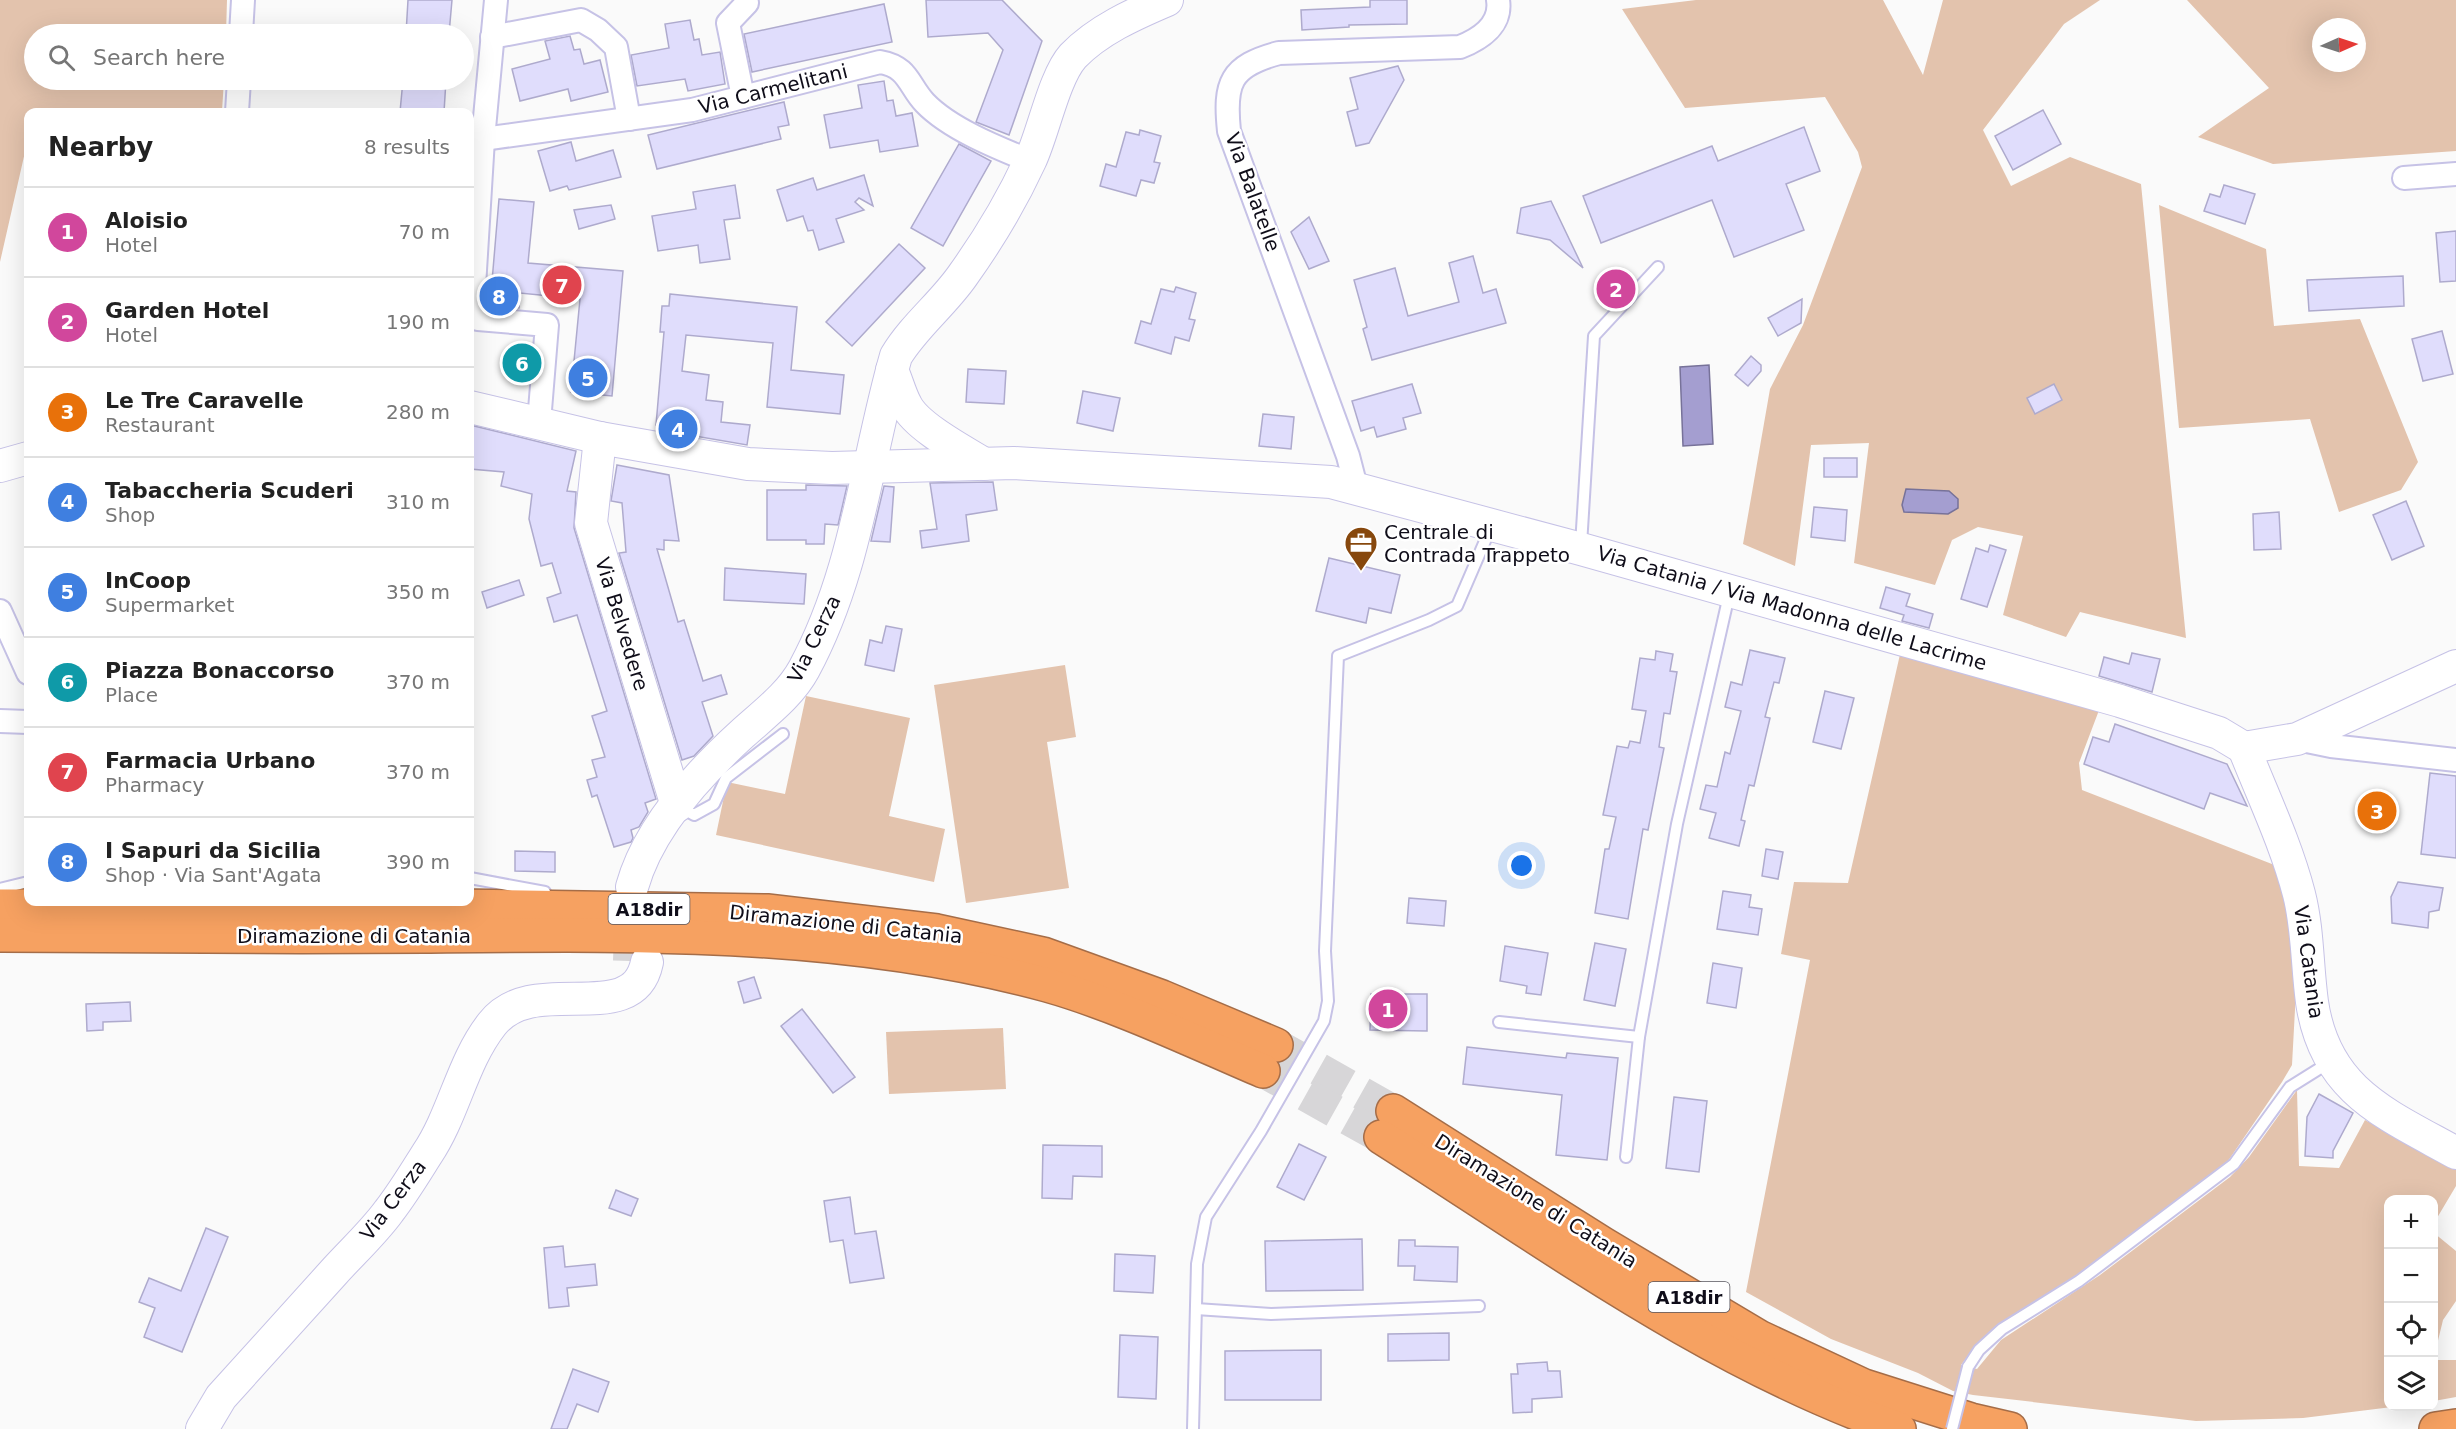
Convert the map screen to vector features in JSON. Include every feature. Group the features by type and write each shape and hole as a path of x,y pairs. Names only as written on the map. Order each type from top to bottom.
{"highway":[{"name":"Diramazione di Catania","path":"0,906 456,906 767,911 937,931 1043,954 1162,997 1270,1058 1152,1024 1049,986 929,959 768,940 575,934 0,935"},
{"name":"Diramazione di Catania","path":"1899,1429 1807,1393 1699,1336 1387,1124 1603,1244 1759,1337 1864,1386 2010,1429"},
{"path":"2436,1429 2456,1426"}],"main road":[{"name":"Via Cerza","path":"640,888 642,856 677,806 722,753 788,692 804,670 843,579 858,524 868,467 899,410 892,370 896,356 906,339 962,277 1030,161 1061,78 1072,57 1104,32 1143,7 1167,0"},
{"name":"Via Catania / Via Madonna delle Lacrime","path":"474,408 600,438 748,464 868,467 984,464 1164,470 1331,482 1581,549 2120,701 2219,733 2244,748"},
{"path":"904,467 889,427 899,410 984,464"},
{"name":"Via Belvedere","path":"600,438 591,523 677,806"},
{"path":"0,450 24,444"},
{"path":"0,466 24,459"},
{"path":"2244,748 2297,740 2456,666"},
{"name":"Via Catania","path":"2244,748 2278,833 2299,895 2312,1005 2330,1061 2350,1087 2372,1105 2456,1153"},
{"name":"Via Cerza","path":"202,1429 220,1397 388,1212 429,1151 490,1025 502,1012 519,1003 580,997 614,980 638,962"}],"street":[{"path":"242,24 243,0"},
{"path":"474,287 483,139 496,0"},
{"name":"Via Balatelle","path":"1356,487 1348,456 1229,131 1226,102 1232,82 1242,67 1256,59 1279,53 1460,47 1479,40 1494,23 1498,0"},
{"path":"743,97 728,23 747,3"},
{"path":"492,37 581,20 598,30 616,47 629,118"},
{"name":"Via Carmelitani","path":"483,139 692,110 880,62 893,64 906,75 925,104 969,134 1030,161"},
{"path":"237,108 238,90"},
{"path":"2404,178 2456,174"},
{"path":"474,306 478,319 548,325 539,422"},
{"path":"0,611 24,664"},
{"path":"0,721 24,722"},
{"path":"2297,740 2456,760"}],"lane":[{"path":"1581,549 1594,336 1658,267"},
{"path":"1193,1429 1197,1264 1206,1217 1261,1131 1324,1021 1328,1001 1325,951 1338,656 1429,620 1457,606 1491,526"},
{"path":"1626,1157 1639,1037 1677,824 1730,591"},
{"path":"677,806 694,816 714,804 726,778 783,734"},
{"path":"474,879 559,893"},
{"path":"0,889 24,883"},
{"path":"593,896 767,911"},
{"path":"1499,1022 1639,1037"},
{"path":"1952,1429 1968,1367 1979,1350 2002,1329 2079,1281 2234,1164 2290,1087 2330,1061"},
{"path":"1196,1310 1271,1314 1479,1306"}],"shaded area":[{"path":"0,0 227,0 226,24 24,24 24,90 223,90 222,108 24,108 24,156 0,262"},
{"path":"1696,0 1883,0 1923,75 1943,0 2100,0 2064,24 1983,130 2011,186 2070,157 2141,184 2186,638 2080,612 2066,637 2003,615 2023,536 1978,527 1952,540 1935,585 1854,563 1869,443 1811,445 1795,566 1743,544 1770,389 1803,325 1862,167 1858,152 1825,97 1685,108 1622,9"},
{"path":"2187,0 2456,0 2456,151 2273,164 2198,137 2269,88"},
{"path":"2159,205 2266,249 2274,326 2360,319 2418,462 2401,490 2339,512 2310,419 2179,428"},
{"path":"1709,365 1713,444 1683,446 1680,367"},
{"path":"1906,489 1949,491 1958,499 1958,508 1948,514 1904,512 1902,505"},
{"path":"1901,650 2101,705 2079,763 2082,790 2277,866 2286,889 2296,991 2292,1065 2282,1082 2228,1161 2171,1208 2068,1284 1975,1347 1961,1365 1977,1369 2001,1340 2100,1275 2230,1177 2249,1157 2297,1090 2299,1166 2339,1168 2365,1120 2456,1168 2456,1186 2438,1216 2438,1195 2384,1195 2384,1408 2303,1418 2196,1421 1973,1395 1953,1391 1918,1373 1831,1339 1746,1292 1810,960 1781,954 1794,882 1848,883"},
{"path":"1065,665 1076,737 1047,742 1069,888 966,903 934,685"},
{"path":"806,696 910,718 889,816 945,829 934,882 716,835 727,782 785,794"},
{"path":"1003,1028 1006,1089 889,1094 886,1032"},
{"path":"2438,1236 2456,1251 2456,1301 2443,1320 2438,1341"},
{"path":"2438,1360 2456,1360 2456,1397 2438,1400"}],"building":[{"path":"408,0 452,0 450,24 407,24"},
{"path":"926,0 1002,0 1042,41 1009,135 976,122 1003,50 988,33 928,37"},
{"path":"1370,0 1407,0 1407,24 1349,25 1349,27 1302,30 1301,10 1370,7"},
{"path":"884,4 892,42 752,72 744,34"},
{"path":"690,20 694,40 699,39 702,55 720,52 725,84 688,91 685,79 637,86 631,55 669,48 665,24"},
{"path":"570,36 574,50 580,49 584,64 600,60 608,92 571,101 568,89 520,101 512,69 550,59 545,41"},
{"path":"1398,66 1404,80 1369,143 1356,146 1347,112 1358,109 1350,78"},
{"path":"884,81 887,101 893,100 896,116 912,113 918,146 880,152 878,140 830,148 824,115 862,108 858,85"},
{"path":"402,90 445,90 444,108 400,108"},
{"path":"784,102 789,125 778,127 781,139 657,169 648,135"},
{"path":"2043,110 2061,144 2013,170 1995,136"},
{"path":"1804,127 1820,171 1786,184 1804,230 1734,257 1712,200 1601,243 1583,196 1712,146 1718,161"},
{"path":"1140,130 1161,136 1154,162 1160,163 1154,183 1141,180 1136,196 1100,186 1106,164 1116,167 1126,132 1139,135"},
{"path":"571,142 576,161 613,150 621,177 569,190 567,186 550,191 538,151"},
{"path":"959,144 991,161 943,246 911,228"},
{"path":"864,175 873,206 859,198 855,202 864,210 836,219 844,242 819,250 813,230 808,231 803,216 787,221 777,190 813,178 817,190"},
{"path":"735,185 740,218 724,220 730,259 700,263 698,245 658,251 652,216 696,209 693,192"},
{"path":"2224,185 2255,194 2245,224 2204,211 2210,194 2220,197"},
{"path":"499,199 534,202 528,263 623,271 612,396 571,392 580,299 520,293 519,308 490,305"},
{"path":"1551,201 1583,268 1550,240 1517,233 1521,208"},
{"path":"611,205 615,219 579,229 574,210"},
{"path":"1309,217 1329,261 1309,269 1291,232"},
{"path":"2456,231 2456,281 2440,282 2436,233"},
{"path":"899,244 925,268 852,346 826,322"},
{"path":"1473,256 1483,293 1496,289 1506,323 1372,360 1363,329 1367,327 1354,280 1395,268 1408,316 1459,302 1449,263"},
{"path":"2403,276 2404,306 2309,311 2307,280"},
{"path":"1176,287 1196,293 1189,319 1195,320 1189,341 1175,337 1171,354 1135,343 1141,321 1151,324 1161,289 1174,292"},
{"path":"670,294 797,307 791,370 844,375 840,414 767,407 773,343 686,335 682,371 709,375 706,400 723,402 721,422 750,425 747,445 660,430 656,425 664,332 660,332 662,306 669,306"},
{"path":"1802,299 1801,323 1778,336 1768,318"},
{"path":"2442,331 2453,374 2423,381 2412,339"},
{"path":"1751,356 1761,365 1761,371 1748,386 1735,375"},
{"path":"968,369 1006,371 1004,404 966,402"},
{"path":"1412,384 1421,413 1403,418 1406,429 1377,437 1374,427 1361,431 1352,401"},
{"path":"2054,384 2062,400 2035,414 2027,398"},
{"path":"1083,391 1120,398 1113,431 1077,423"},
{"path":"1263,414 1294,417 1291,449 1259,446"},
{"path":"474,426 576,451 567,491 576,492 574,528 656,799 645,803 648,812 639,827 631,830 633,838 631,842 614,847 597,795 592,797 587,780 597,777 592,760 605,757 592,716 607,711 577,615 554,622 547,598 561,593 552,563 541,566 529,519 532,494 501,486 504,472 474,469"},
{"path":"1824,458 1857,458 1857,477 1824,477"},
{"path":"617,465 669,475 679,541 664,540 664,550 657,549 678,622 684,620 703,681 721,675 727,694 702,702 713,736 694,756 682,760 619,553 626,552 622,503 611,501"},
{"path":"993,482 997,510 966,515 969,541 922,548 920,531 937,529 930,483"},
{"path":"806,485 847,486 838,525 825,524 824,544 806,544 806,540 767,540 767,490 806,490"},
{"path":"884,486 894,487 890,542 871,541"},
{"path":"2406,501 2424,546 2392,560 2373,515"},
{"path":"1814,507 1847,510 1845,541 1811,537"},
{"path":"2279,512 2281,549 2254,550 2253,514"},
{"path":"1990,545 2006,550 1987,607 1961,599 1976,548 1988,552"},
{"path":"1329,558 1400,575 1391,613 1369,608 1366,623 1316,611"},
{"path":"725,568 806,574 804,604 724,600"},
{"path":"519,580 524,595 487,608 482,592"},
{"path":"1886,587 1910,594 1906,606 1933,614 1929,628 1902,621 1904,615 1880,608"},
{"path":"886,626 902,629 894,671 865,665 870,640 882,643"},
{"path":"1750,650 1785,658 1779,683 1774,682 1765,717 1770,718 1754,786 1749,785 1741,820 1745,821 1739,846 1709,838 1716,813 1700,809 1706,785 1717,787 1725,752 1730,754 1741,711 1725,707 1731,682 1742,685"},
{"path":"1656,651 1673,654 1670,671 1677,672 1670,714 1664,713 1659,747 1664,748 1648,830 1643,829 1628,919 1595,913 1605,849 1609,849 1616,817 1603,815 1617,746 1628,748 1630,741 1640,743 1646,711 1632,709 1640,658 1655,660"},
{"path":"2132,653 2160,659 2152,692 2099,676 2104,657 2129,664"},
{"path":"1825,691 1854,698 1841,749 1813,742"},
{"path":"2115,724 2227,764 2247,806 2210,793 2204,809 2084,764 2093,737 2109,742"},
{"path":"2430,773 2456,776 2456,858 2421,854"},
{"path":"1766,849 1783,852 1778,879 1762,876"},
{"path":"515,851 555,852 555,872 515,871"},
{"path":"2398,882 2443,888 2439,910 2429,912 2428,928 2392,923 2391,897"},
{"path":"1723,891 1751,895 1749,907 1762,909 1758,935 1717,929"},
{"path":"1409,898 1446,901 1444,926 1407,923"},
{"path":"1595,943 1626,949 1615,1006 1584,1000"},
{"path":"1505,946 1548,953 1541,995 1526,993 1527,986 1500,981"},
{"path":"1713,963 1742,968 1736,1008 1707,1003"},
{"path":"754,977 761,998 744,1003 738,982"},
{"path":"1371,994 1427,994 1427,1031 1370,1030"},
{"path":"130,1002 131,1021 103,1022 103,1030 87,1031 86,1004"},
{"path":"802,1009 855,1077 833,1093 781,1026"},
{"path":"1467,1047 1566,1058 1567,1053 1618,1058 1607,1160 1556,1155 1562,1095 1463,1084"},
{"path":"2319,1094 2353,1113 2333,1151 2333,1158 2305,1156 2307,1117"},
{"path":"1674,1097 1707,1101 1699,1172 1666,1168"},
{"path":"1299,1144 1326,1157 1304,1200 1277,1187"},
{"path":"1043,1145 1102,1146 1102,1177 1073,1176 1072,1199 1042,1198"},
{"path":"616,1190 638,1199 631,1216 609,1208"},
{"path":"850,1197 855,1234 876,1231 884,1278 850,1283 843,1240 830,1242 824,1201"},
{"path":"206,1228 228,1237 182,1352 144,1337 155,1308 139,1302 149,1278 181,1291"},
{"path":"1362,1239 1363,1290 1266,1291 1265,1241"},
{"path":"1399,1240 1415,1240 1415,1246 1458,1247 1457,1282 1414,1280 1415,1266 1398,1266"},
{"path":"563,1246 565,1267 595,1264 597,1285 567,1288 569,1306 549,1308 544,1248"},
{"path":"1115,1254 1155,1256 1153,1293 1114,1291"},
{"path":"1449,1333 1449,1360 1388,1361 1388,1334"},
{"path":"1120,1335 1158,1337 1156,1399 1118,1397"},
{"path":"1321,1350 1321,1400 1225,1400 1225,1351"},
{"path":"1547,1362 1548,1371 1560,1371 1562,1397 1532,1399 1532,1412 1513,1413 1511,1374 1518,1374 1517,1364"},
{"path":"573,1369 609,1382 598,1412 577,1404 567,1429 551,1429"}],"tunnel":[{"path":"629,961 631,908"},
{"path":"1276,1045 1393,1111"},
{"path":"1263,1071 1381,1137"}],"place":[{"name":"Farmacia Urbano","path":"562,285"},
{"name":"Garden Hotel","path":"1616,289"},
{"name":"I Sapuri da Sicilia","path":"499,296"},
{"name":"Piazza Bonaccorso","path":"522,363"},
{"name":"InCoop","path":"588,378"},
{"name":"Tabaccheria Scuderi","path":"678,429"},
{"name":"Centrale di Contrada Trappeto","path":"1361,572"},
{"name":"Le Tre Caravelle","path":"2377,811"},
{"name":"Aloisio","path":"1388,1009"}]}
